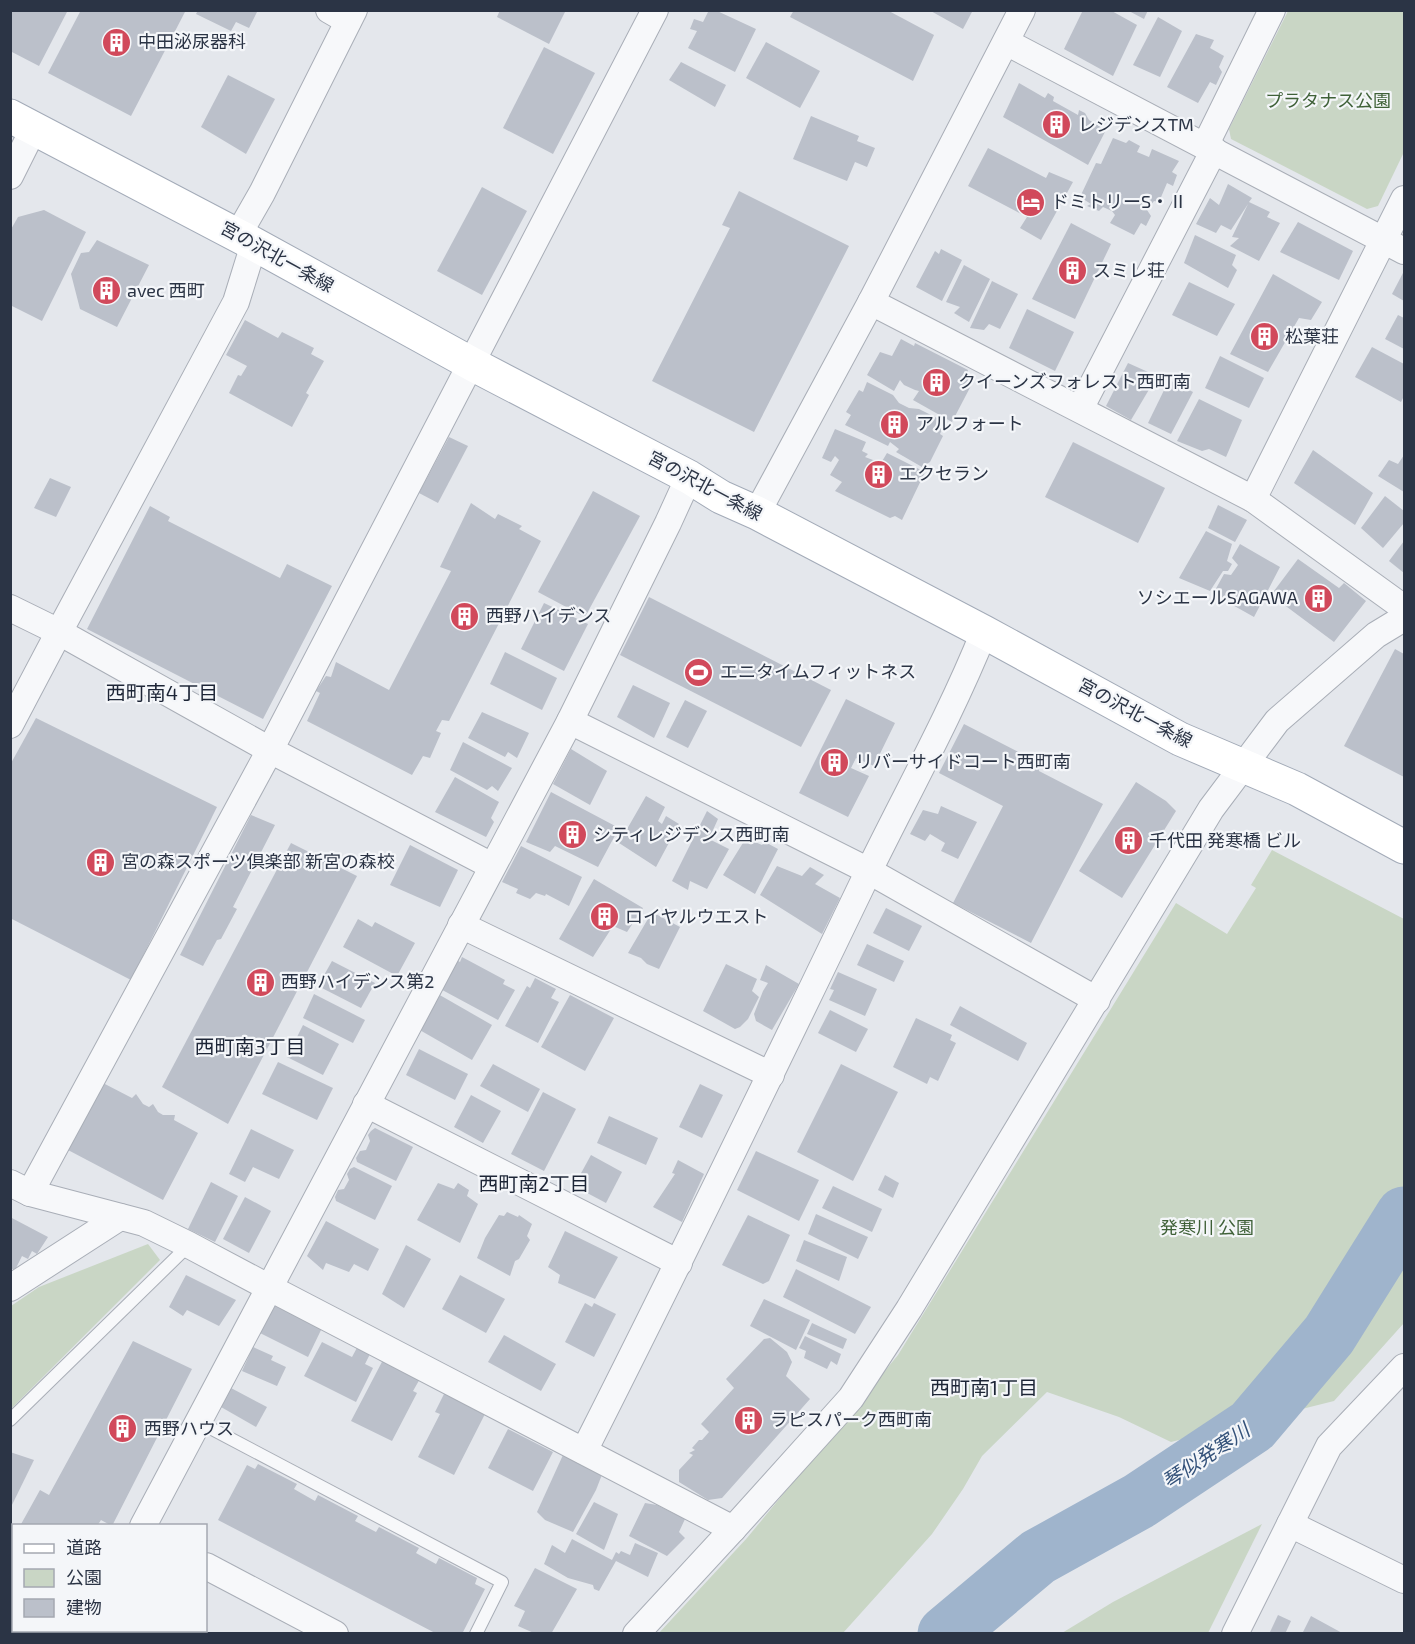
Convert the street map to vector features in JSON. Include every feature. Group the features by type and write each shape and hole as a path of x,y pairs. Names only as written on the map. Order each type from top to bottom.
{"main road":[{"name":"宮の沢北一条線","path":"22,122 246,240 472,364 689,477 720,497 757,513 984,632 1180,739 1296,789 1404,847"}],"street":[{"path":"655,10 270,750 20,1188 144,1223 733,1529"},
{"path":"757,513 871,302 1022,10"},
{"path":"1080,409 1209,148 1272,10"},
{"path":"10,725 236,302 246,240 262,193 344,14"},
{"path":"1006,42 1394,245"},
{"path":"10,176 22,122"},
{"path":"1253,499 1394,245 1404,199"},
{"path":"871,302 1253,499 1404,608"},
{"path":"144,1524 570,721 689,477"},
{"path":"10,608 59,632 270,750 492,866"},
{"path":"636,1634 851,1398 909,1309 1211,809 1277,721 1376,635 1404,618"},
{"path":"584,1451 679,1263 965,679 984,632"},
{"path":"570,721 869,871 1097,1000"},
{"path":"461,925 771,1075"},
{"path":"366,1104 679,1263"},
{"path":"10,1288 120,1217"},
{"path":"1235,1634 1329,1446 1404,1367"},
{"path":"1290,1524 1404,1580"},
{"path":"207,1567 335,1634"}],"lane":[{"path":"10,1420 189,1245"},
{"path":"197,1421 502,1582 476,1634"}],"green space":[{"name":"プラタナス公園","path":"1288,11 1404,11 1404,152 1378,206 1367,209 1231,139 1229,129"},
{"name":"発寒川 公園","path":"1272,850 1404,919 1404,1323 1334,1401 1171,1442 1119,1417 1047,1392 982,1456 963,1489 932,1534 843,1633 658,1634 747,1538 898,1355 1176,903 1227,934 1256,888 1251,885"},
{"path":"148,1244 160,1260 11,1409 11,1306 39,1287"},
{"path":"1262,1524 1208,1633 1062,1633 1113,1602"}],"building":[{"path":"10,10 68,10 39,66 10,51"},
{"name":"中田泌尿器科","path":"81,10 186,10 131,116 48,73"},
{"path":"198,10 258,10 249,28 236,22 231,31 196,14"},
{"path":"500,10 566,10 549,44 497,17"},
{"path":"709,10 715,10 756,29 735,72 688,48 697,31 690,29 694,19 703,22"},
{"path":"794,10 887,10 934,35 913,81 790,17"},
{"path":"929,10 973,10 963,29"},
{"path":"1083,10 1110,10 1137,25 1113,76 1064,49"},
{"path":"1127,10 1148,10 1144,19"},
{"path":"1158,17 1182,31 1160,77 1133,65"},
{"path":"1196,34 1214,40 1210,48 1224,56 1219,67 1222,72 1216,85 1210,82 1198,103 1167,87"},
{"path":"766,42 820,71 800,108 746,78"},
{"path":"544,47 595,73 553,154 503,128"},
{"path":"681,62 726,85 715,107 669,80"},
{"path":"228,75 275,99 246,154 201,127"},
{"name":"レジデンスTM","path":"1019,83 1045,98 1048,93 1054,97 1053,101 1078,115 1079,110 1085,113 1089,120 1106,130 1088,165 1003,117"},
{"path":"811,116 859,136 857,141 875,148 867,167 855,162 847,181 793,159"},
{"path":"1113,138 1126,143 1129,140 1140,146 1137,152 1149,157 1152,149 1179,161 1172,172 1177,175 1173,186 1167,183 1159,202 1154,201 1147,210 1151,216 1146,226 1141,223 1134,235 1110,223 1115,215 1112,211 1103,207 1099,211 1087,206 1091,204 1080,197 1096,163 1101,164"},
{"name":"ドミトリーS・Ⅱ","path":"988,148 1046,178 1049,172 1073,182 1041,240 1020,228 1027,217 968,186"},
{"path":"1228,184 1252,198 1249,202 1270,212 1267,217 1280,223 1259,261 1230,246 1239,238 1232,237 1248,204 1231,230 1221,225 1216,233 1196,224 1210,198 1219,205"},
{"path":"482,187 527,211 482,295 437,271"},
{"path":"739,191 849,246 754,432 652,381 730,228 722,225"},
{"path":"44,210 86,232 42,321 10,305 10,231 18,217"},
{"path":"1298,222 1353,251 1339,280 1280,252"},
{"name":"スミレ荘","path":"1071,223 1111,244 1075,319 1032,299"},
{"path":"1195,235 1236,255 1232,265 1237,270 1228,288 1184,263"},
{"name":"avec 西町","path":"97,240 149,265 117,327 80,309 71,274 81,253 89,252"},
{"path":"941,249 962,260 942,301 916,287 935,251 939,254"},
{"path":"964,265 990,279 969,322 954,313 960,307 946,302"},
{"path":"1404,271 1404,301 1392,294"},
{"name":"松葉荘","path":"1273,274 1322,302 1311,320 1299,318 1268,372 1230,354"},
{"path":"992,281 1018,294 1000,329 989,324 984,330 970,328"},
{"path":"1189,282 1235,304 1217,336 1172,315"},
{"path":"1027,309 1074,332 1055,371 1009,348"},
{"path":"1398,315 1404,318 1404,349 1385,339"},
{"path":"245,320 278,338 282,332 314,348 311,354 324,361 306,393 309,395 292,427 229,393 238,375 241,376 247,366 226,355"},
{"name":"クイーンズフォレスト西町南","path":"901,339 914,346 915,343 968,370 967,374 975,378 952,422 913,400 919,391 904,385 900,380 894,391 867,375 880,352 892,356"},
{"path":"1372,347 1404,364 1404,396 1401,402 1355,377"},
{"path":"1220,356 1264,378 1249,408 1205,388"},
{"path":"1128,363 1157,376 1131,420 1106,406"},
{"path":"1169,380 1193,392 1171,434 1148,423"},
{"name":"アルフォート","path":"867,382 893,395 899,403 909,408 919,409 945,422 940,434 943,436 930,462 922,467 896,452 899,449 890,442 888,446 845,425 851,415 846,412 859,390 863,392"},
{"path":"1199,399 1242,420 1226,457 1209,449 1202,451 1177,441"},
{"name":"エクセラン","path":"835,429 866,442 862,451 868,454 865,457 881,463 887,453 925,472 902,520 895,516 890,518 835,491 842,482 830,475 839,460 835,456 831,462 822,458"},
{"path":"449,437 468,446 438,503 419,493"},
{"path":"1073,442 1165,488 1138,543 1045,497"},
{"path":"1313,450 1373,493 1355,525 1294,483"},
{"path":"1404,455 1404,492 1378,476 1389,460 1398,464"},
{"path":"50,478 71,487 56,517 34,508"},
{"path":"593,491 640,516 585,617 538,592"},
{"path":"1385,496 1404,511 1404,523 1383,548 1361,528"},
{"name":"西野ハイデンス","path":"471,503 495,519 498,514 522,526 519,529 541,541 449,721 442,720 436,731 441,733 430,758 423,756 412,775 307,721 320,693 316,691 326,676 331,677 336,662 389,690 451,571 440,567"},
{"path":"1218,505 1247,520 1235,542 1208,528"},
{"path":"150,506 170,517 168,521 280,578 287,564 332,586 263,719 87,629"},
{"path":"1206,531 1232,544 1227,561 1232,564 1228,571 1223,571 1210,591 1179,578"},
{"path":"1404,541 1404,573 1389,561"},
{"path":"1240,544 1280,567 1254,617 1213,594 1224,574 1231,575 1238,565 1232,558"},
{"name":"ソシエールSAGAWA","path":"1298,559 1339,588 1344,583 1366,601 1334,642 1271,595"},
{"path":"649,597 831,690 801,747 620,655"},
{"path":"544,603 588,624 564,671 521,649"},
{"path":"1395,649 1404,654 1404,777 1344,746"},
{"path":"505,652 557,678 542,710 490,684"},
{"path":"633,685 670,703 654,738 617,717"},
{"name":"リバーサイドコート西町南","path":"846,699 895,723 874,766 856,758 851,768 869,776 848,817 799,793"},
{"path":"685,700 707,711 688,748 666,737"},
{"path":"482,712 529,733 517,758 508,752 505,757 468,738"},
{"name":"宮の森スポーツ倶楽部 新宮の森校","path":"36,718 217,807 131,980 10,918 10,765"},
{"path":"964,724 1038,762 1039,771 1103,804 1031,943 953,903 1003,806 939,773"},
{"path":"463,742 512,768 498,791 492,786 487,790 450,770"},
{"path":"571,749 607,771 590,805 553,784"},
{"path":"455,777 499,802 491,818 494,822 486,837 435,812"},
{"name":"千代田 発寒橋 ビル","path":"1136,782 1166,801 1176,811 1122,898 1079,871"},
{"name":"シティレジデンス西町南","path":"551,792 619,828 598,867 555,846 550,852 526,842"},
{"path":"646,796 665,807 658,821 662,824 666,816 679,824 656,867 619,843"},
{"path":"941,806 977,822 958,859 941,851 945,843 930,834 925,841 910,834 923,810 938,814"},
{"path":"707,811 718,819 709,839 729,849 707,889 690,881 688,890 672,881"},
{"path":"251,815 275,825 233,907 237,909 203,966 180,955"},
{"path":"746,838 762,845 765,842 778,849 755,894 723,875"},
{"name":"西野ハイデンス第2","path":"291,843 357,876 228,1124 162,1087"},
{"path":"410,845 458,870 440,907 390,885"},
{"path":"521,846 582,877 569,906 546,894 545,896 536,893 530,899 516,893 518,889 502,882"},
{"path":"777,866 802,876 810,867 824,875 815,884 840,898 822,934 760,895"},
{"name":"ロイヤルウエスト","path":"594,879 643,908 627,932 613,926 593,957 559,939"},
{"path":"886,908 922,926 909,951 873,933"},
{"path":"652,912 680,927 659,969 628,953"},
{"path":"358,919 372,927 375,922 415,943 397,976 343,947"},
{"path":"867,944 904,961 894,982 857,965"},
{"path":"449,956 460,962 462,957 505,980 503,984 515,990 498,1020 433,985"},
{"path":"332,961 375,983 361,1008 318,986"},
{"path":"726,964 757,979 752,991 759,997 748,1019 735,1029 703,1011"},
{"path":"766,965 799,984 772,1030 756,1021 754,1014 768,983 760,980"},
{"path":"838,972 877,989 865,1016 829,1000 834,990 830,989"},
{"path":"535,978 556,989 551,998 559,1002 538,1043 505,1026 527,986 530,988"},
{"path":"431,990 492,1025 472,1060 411,1025"},
{"path":"314,994 365,1020 353,1043 303,1018"},
{"path":"570,995 614,1018 585,1071 541,1047"},
{"path":"960,1006 1027,1043 1018,1061 950,1025"},
{"path":"830,1010 868,1029 856,1052 818,1033"},
{"path":"916,1018 952,1035 950,1040 956,1043 938,1081 930,1077 927,1084 893,1067"},
{"path":"303,1025 339,1044 323,1075 287,1057"},
{"path":"419,1049 468,1074 455,1100 406,1075"},
{"path":"278,1062 333,1088 317,1120 262,1094"},
{"path":"493,1064 540,1089 528,1112 480,1086"},
{"path":"841,1064 898,1092 853,1181 797,1152"},
{"path":"103,1083 132,1098 136,1094 143,1104 149,1107 153,1104 163,1115 175,1115 174,1120 198,1133 163,1200 68,1150"},
{"path":"700,1084 723,1095 702,1138 679,1127"},
{"path":"543,1092 576,1109 544,1171 511,1154"},
{"path":"471,1095 501,1111 483,1143 454,1127"},
{"path":"609,1116 658,1138 646,1165 597,1143"},
{"path":"375,1128 413,1147 396,1181 357,1162 356,1158 360,1151 366,1150 370,1141 368,1135"},
{"path":"251,1129 294,1150 279,1179 253,1167 245,1182 229,1174"},
{"path":"756,1151 819,1180 799,1221 737,1190"},
{"path":"591,1155 622,1172 606,1203 574,1186"},
{"path":"678,1160 704,1174 682,1222 653,1207 675,1174 672,1173"},
{"path":"354,1167 392,1186 375,1220 336,1201 338,1190 344,1189 349,1180 347,1174"},
{"path":"885,1175 899,1183 893,1198 878,1190"},
{"path":"211,1182 238,1196 215,1242 188,1229"},
{"path":"438,1183 454,1189 458,1183 469,1190 467,1196 478,1204 460,1243 417,1220"},
{"path":"833,1186 882,1209 872,1232 822,1208"},
{"path":"245,1197 271,1211 249,1253 223,1239"},
{"path":"507,1212 518,1217 519,1215 532,1224 527,1236 530,1240 519,1259 515,1261 510,1276 477,1258 485,1238 499,1215 504,1216"},
{"path":"816,1214 868,1237 858,1259 808,1234"},
{"path":"748,1215 790,1235 769,1281 763,1284 722,1265"},
{"path":"10,1217 48,1237 37,1254 32,1251 28,1259 22,1256 15,1270 10,1268"},
{"path":"326,1221 379,1249 368,1271 354,1264 349,1272 326,1263 323,1270 307,1256"},
{"path":"565,1231 618,1257 595,1299 558,1283 560,1275 548,1267"},
{"path":"804,1240 847,1257 839,1281 796,1261"},
{"path":"406,1245 431,1259 404,1308 382,1294"},
{"path":"796,1269 871,1307 855,1334 783,1297"},
{"path":"186,1275 236,1300 219,1326 187,1310 183,1316 169,1307"},
{"path":"460,1275 505,1299 486,1333 442,1309"},
{"path":"764,1299 810,1320 796,1350 750,1326"},
{"path":"585,1303 592,1307 594,1303 616,1314 594,1357 565,1342"},
{"path":"274,1305 322,1328 308,1357 260,1333"},
{"path":"812,1323 847,1339 843,1349 807,1334"},
{"path":"504,1335 556,1364 541,1391 488,1362"},
{"path":"805,1336 841,1354 837,1365 831,1361 827,1369 804,1358 806,1351 799,1348"},
{"name":"ラピスパーク西町南","path":"770,1338 787,1352 792,1362 786,1376 810,1399 722,1498 708,1500 679,1482 679,1470 693,1455 689,1453 695,1450 692,1448 709,1432 701,1424 734,1388 726,1379 764,1339"},
{"name":"西野ハウス","path":"133,1341 192,1369 113,1524 101,1520 98,1524 21,1524 40,1490 49,1495"},
{"path":"322,1342 352,1357 359,1344 372,1350 365,1364 373,1368 356,1402 304,1376"},
{"path":"253,1347 273,1356 271,1360 286,1367 277,1386 242,1371"},
{"path":"384,1358 421,1377 413,1391 417,1393 392,1441 351,1421"},
{"path":"231,1388 267,1407 256,1427 221,1407"},
{"path":"445,1392 486,1412 454,1475 418,1457 440,1414 435,1412"},
{"path":"508,1429 553,1452 533,1491 488,1468"},
{"path":"10,1452 34,1460 10,1509"},
{"path":"563,1455 573,1457 603,1472 573,1532 545,1520 537,1512"},
{"path":"258,1464 297,1484 294,1489 315,1501 318,1495 358,1516 355,1521 376,1532 379,1527 419,1548 416,1553 436,1564 439,1558 477,1578 475,1584 485,1589 462,1634 437,1634 218,1520 247,1465 255,1469"},
{"path":"594,1502 618,1514 604,1550 576,1534"},
{"path":"645,1503 657,1505 685,1519 679,1532 685,1538 667,1556 629,1536"},
{"path":"572,1539 612,1560 616,1552 619,1554 621,1551 630,1555 635,1543 658,1553 648,1577 616,1561 599,1591 594,1589 593,1585 568,1578 544,1564 552,1545 565,1553"},
{"path":"12,1541 12,1632 39,1632 38,1634 10,1634 10,1544"},
{"path":"535,1568 577,1589 551,1634 536,1634 518,1626 525,1611 514,1606"},
{"path":"1278,1615 1291,1621 1285,1634 1269,1634"},
{"path":"1311,1616 1344,1634 1302,1634"}],"waterway":[{"name":"琴似発寒川","path":"946,1634 1038,1557 1139,1501 1252,1426 1329,1335 1404,1215"}],"place":[{"name":"中田泌尿器科","path":"117,42"},
{"name":"レジデンスTM","path":"1057,125"},
{"name":"ドミトリーS・Ⅱ","path":"1030,202"},
{"name":"スミレ荘","path":"1072,271"},
{"name":"avec 西町","path":"106,291"},
{"name":"松葉荘","path":"1264,337"},
{"name":"クイーンズフォレスト西町南","path":"937,382"},
{"name":"アルフォート","path":"895,424"},
{"name":"エクセラン","path":"878,474"},
{"name":"ソシエールSAGAWA","path":"1319,598"},
{"name":"西野ハイデンス","path":"465,616"},
{"name":"エニタイムフィットネス","path":"699,672"},
{"name":"リバーサイドコート西町南","path":"834,762"},
{"name":"シティレジデンス西町南","path":"572,835"},
{"name":"千代田 発寒橋 ビル","path":"1128,841"},
{"name":"宮の森スポーツ倶楽部 新宮の森校","path":"100,862"},
{"name":"ロイヤルウエスト","path":"604,917"},
{"name":"西野ハイデンス第2","path":"260,982"},
{"name":"ラピスパーク西町南","path":"749,1420"},
{"name":"西野ハウス","path":"123,1429"}],"district":[{"name":"西町南4丁目","path":"162,693"},
{"name":"西町南3丁目","path":"250,1047"},
{"name":"西町南2丁目","path":"534,1184"},
{"name":"西町南1丁目","path":"984,1388"}]}
